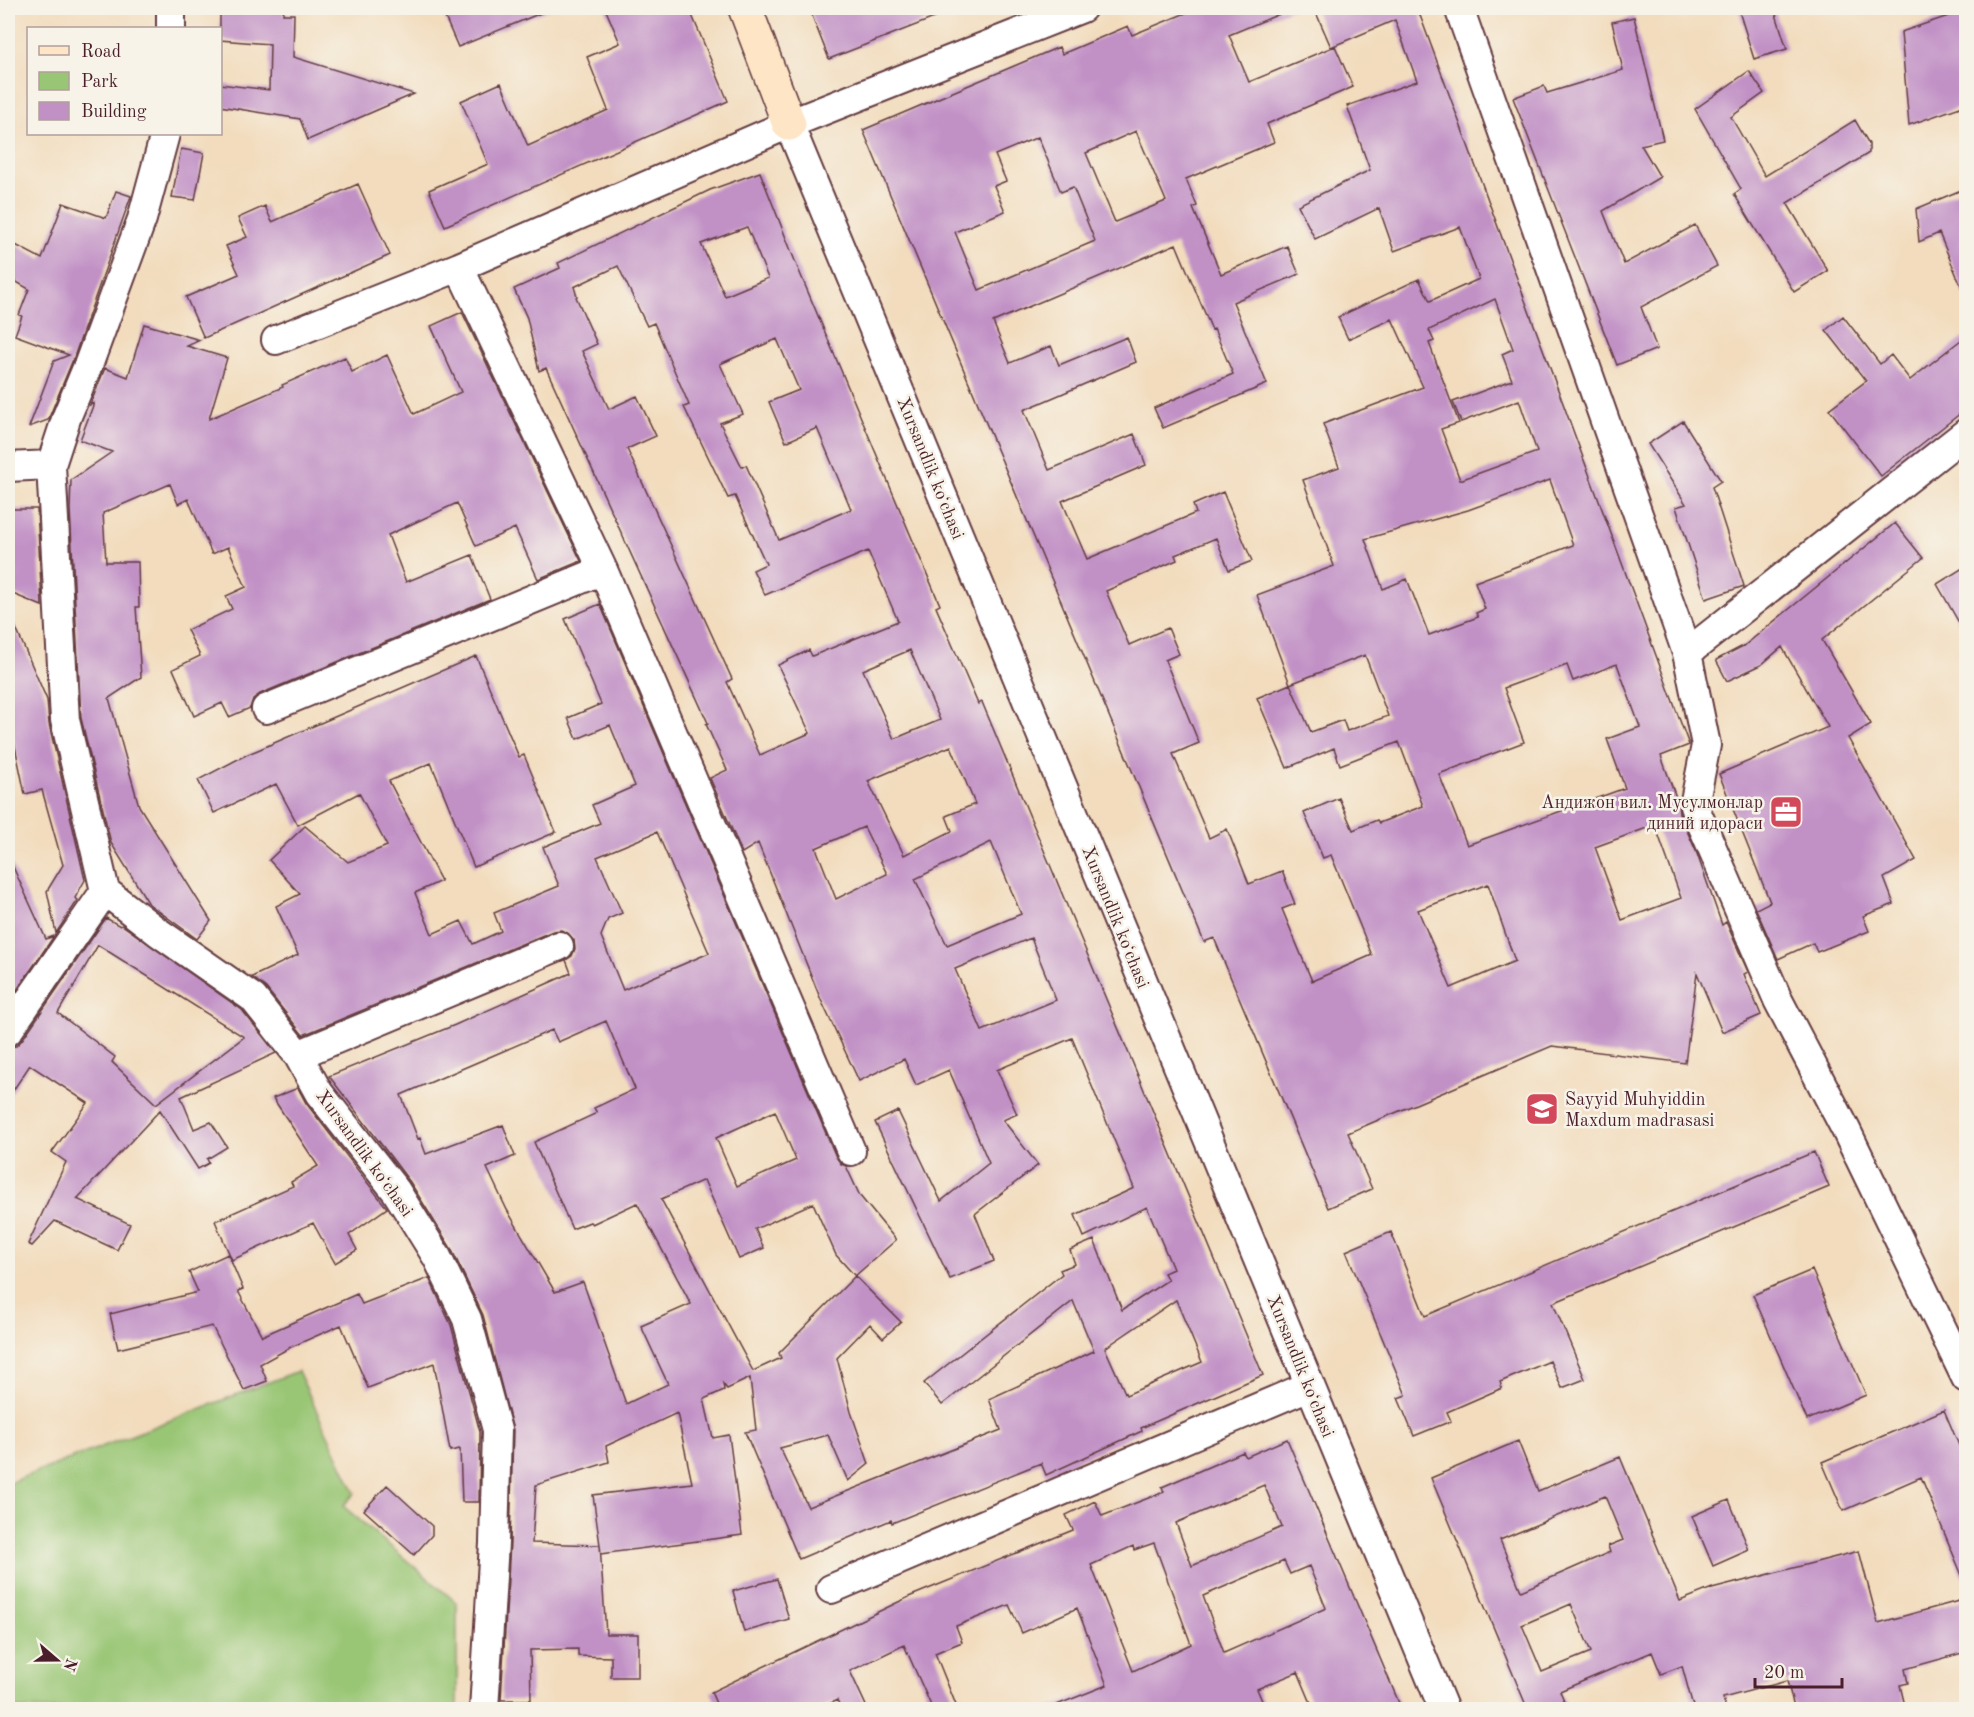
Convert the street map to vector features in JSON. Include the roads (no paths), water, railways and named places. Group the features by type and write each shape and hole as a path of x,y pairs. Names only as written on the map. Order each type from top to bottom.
{"street":[{"path":"171,8 171,27"},
{"path":"745,8 789,124"},
{"path":"276,340 459,267 789,124 1082,8"},
{"path":"1459,8 1687,653 1706,745 1694,806 1778,1000 1846,1130 1966,1378"},
{"name":"Xursandlik koʻchasi","path":"789,124 1444,1710"},
{"path":"8,1031 105,891 65,720 51,465 67,416 142,219 165,135"},
{"path":"459,267 603,570 851,1151"},
{"path":"1687,653 1966,433"},
{"path":"8,467 51,465"},
{"path":"266,709 603,570"},
{"name":"Xursandlik koʻchasi","path":"105,891 158,932 253,998 298,1054 319,1093 396,1191 437,1257 466,1319 497,1430 494,1543 484,1710"},
{"path":"298,1054 559,946"},
{"path":"831,1589 1309,1386"}],"place":[{"name":"Андижон вил. Мусулмонлар диний идораси","path":"1786,812"},
{"name":"Sayyid Muhyiddin Maxdum madrasasi","path":"1542,1109"}]}
